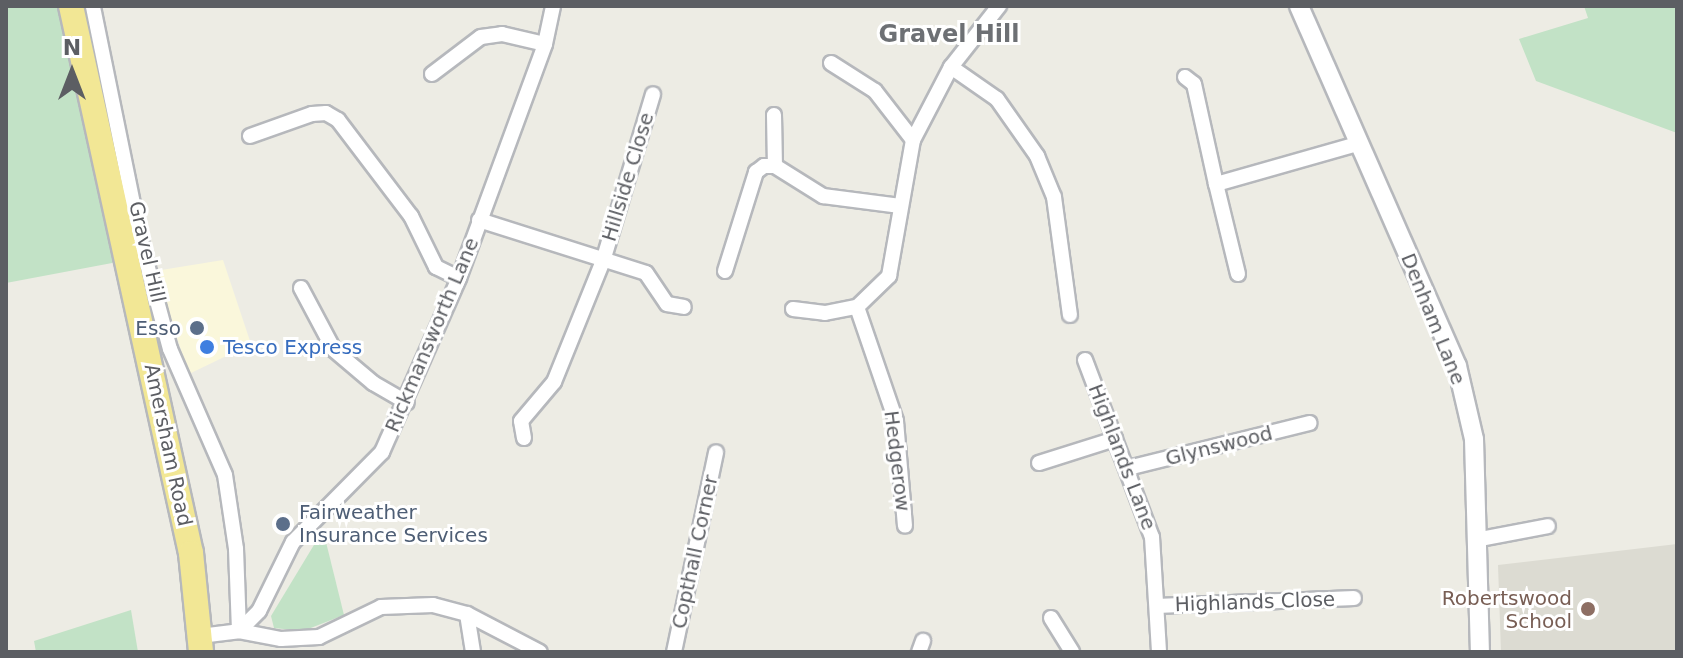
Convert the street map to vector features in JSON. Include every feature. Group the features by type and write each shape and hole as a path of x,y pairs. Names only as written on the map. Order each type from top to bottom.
{"highway":[{"name":"Amersham Road","path":"83,8 191,553 200,644"}],"street":[{"name":"Rickmansworth Lane","path":"239,631 259,611 293,542 354,475 382,452 407,403 459,278 545,44 553,6"},
{"path":"793,309 825,313 857,307 889,276 899,242 900,206 913,140 951,67 999,6"},
{"name":"Denham Lane","path":"1299,6 1457,366 1474,439 1480,539 1480,652"},
{"name":"Gravel Hill","path":"83,8 170,349 225,475 236,549 239,631"},
{"path":"432,74 481,37 502,34 545,44"},
{"path":"831,63 875,91 913,140"},
{"path":"951,67 997,99 1037,156 1054,197 1070,315"},
{"path":"1185,77 1194,84 1238,274"},
{"name":"Hillside Close","path":"524,438 521,421 554,382 603,261 653,94"},
{"path":"250,136 312,114 326,113 338,120 411,216 436,267 459,278"},
{"path":"774,115 775,166"},
{"path":"1216,184 1357,144"},
{"path":"725,271 756,172 775,166 823,196 900,206"},
{"name":"Hillside Close","path":"479,220 646,273 667,304 684,307"},
{"path":"301,288 334,350 373,383 407,403"},
{"name":"Hedgerow","path":"857,307 896,421 905,526"},
{"name":"Highlands Lane","path":"1085,360 1152,537 1159,652"},
{"name":"Glynswood","path":"1128,468 1310,423"},
{"path":"1039,463 1115,439"},
{"name":"Copthall Corner","path":"674,652 716,452"},
{"path":"345,462 354,475"},
{"path":"1480,539 1548,526"},
{"name":"Highlands Close","path":"1157,606 1354,598"},
{"path":"200,644 239,631 281,639 319,637 381,607 433,605 467,614 540,652"},
{"path":"467,614 473,652"},
{"path":"1051,618 1072,652"}],"shaded area":[{"path":"223,260 251,344 189,374 155,271"},
{"name":"Robertswood School","path":"1677,544 1677,652 1501,652 1498,565"}],"green space":[{"path":"6,6 71,6 128,260 6,283"},
{"path":"1584,6 1677,6 1677,133 1536,81 1519,39 1588,18"},
{"path":"323,530 344,615 303,631 274,628 271,616"},
{"path":"131,610 138,652 36,652 34,641"}],"place":[{"name":"Esso","path":"197,328"},
{"name":"Tesco Express","path":"207,347"},
{"name":"Fairweather Insurance Services","path":"283,524"},
{"name":"Robertswood School","path":"1588,609"}],"district":[{"name":"Gravel Hill","path":"949,35"}]}
